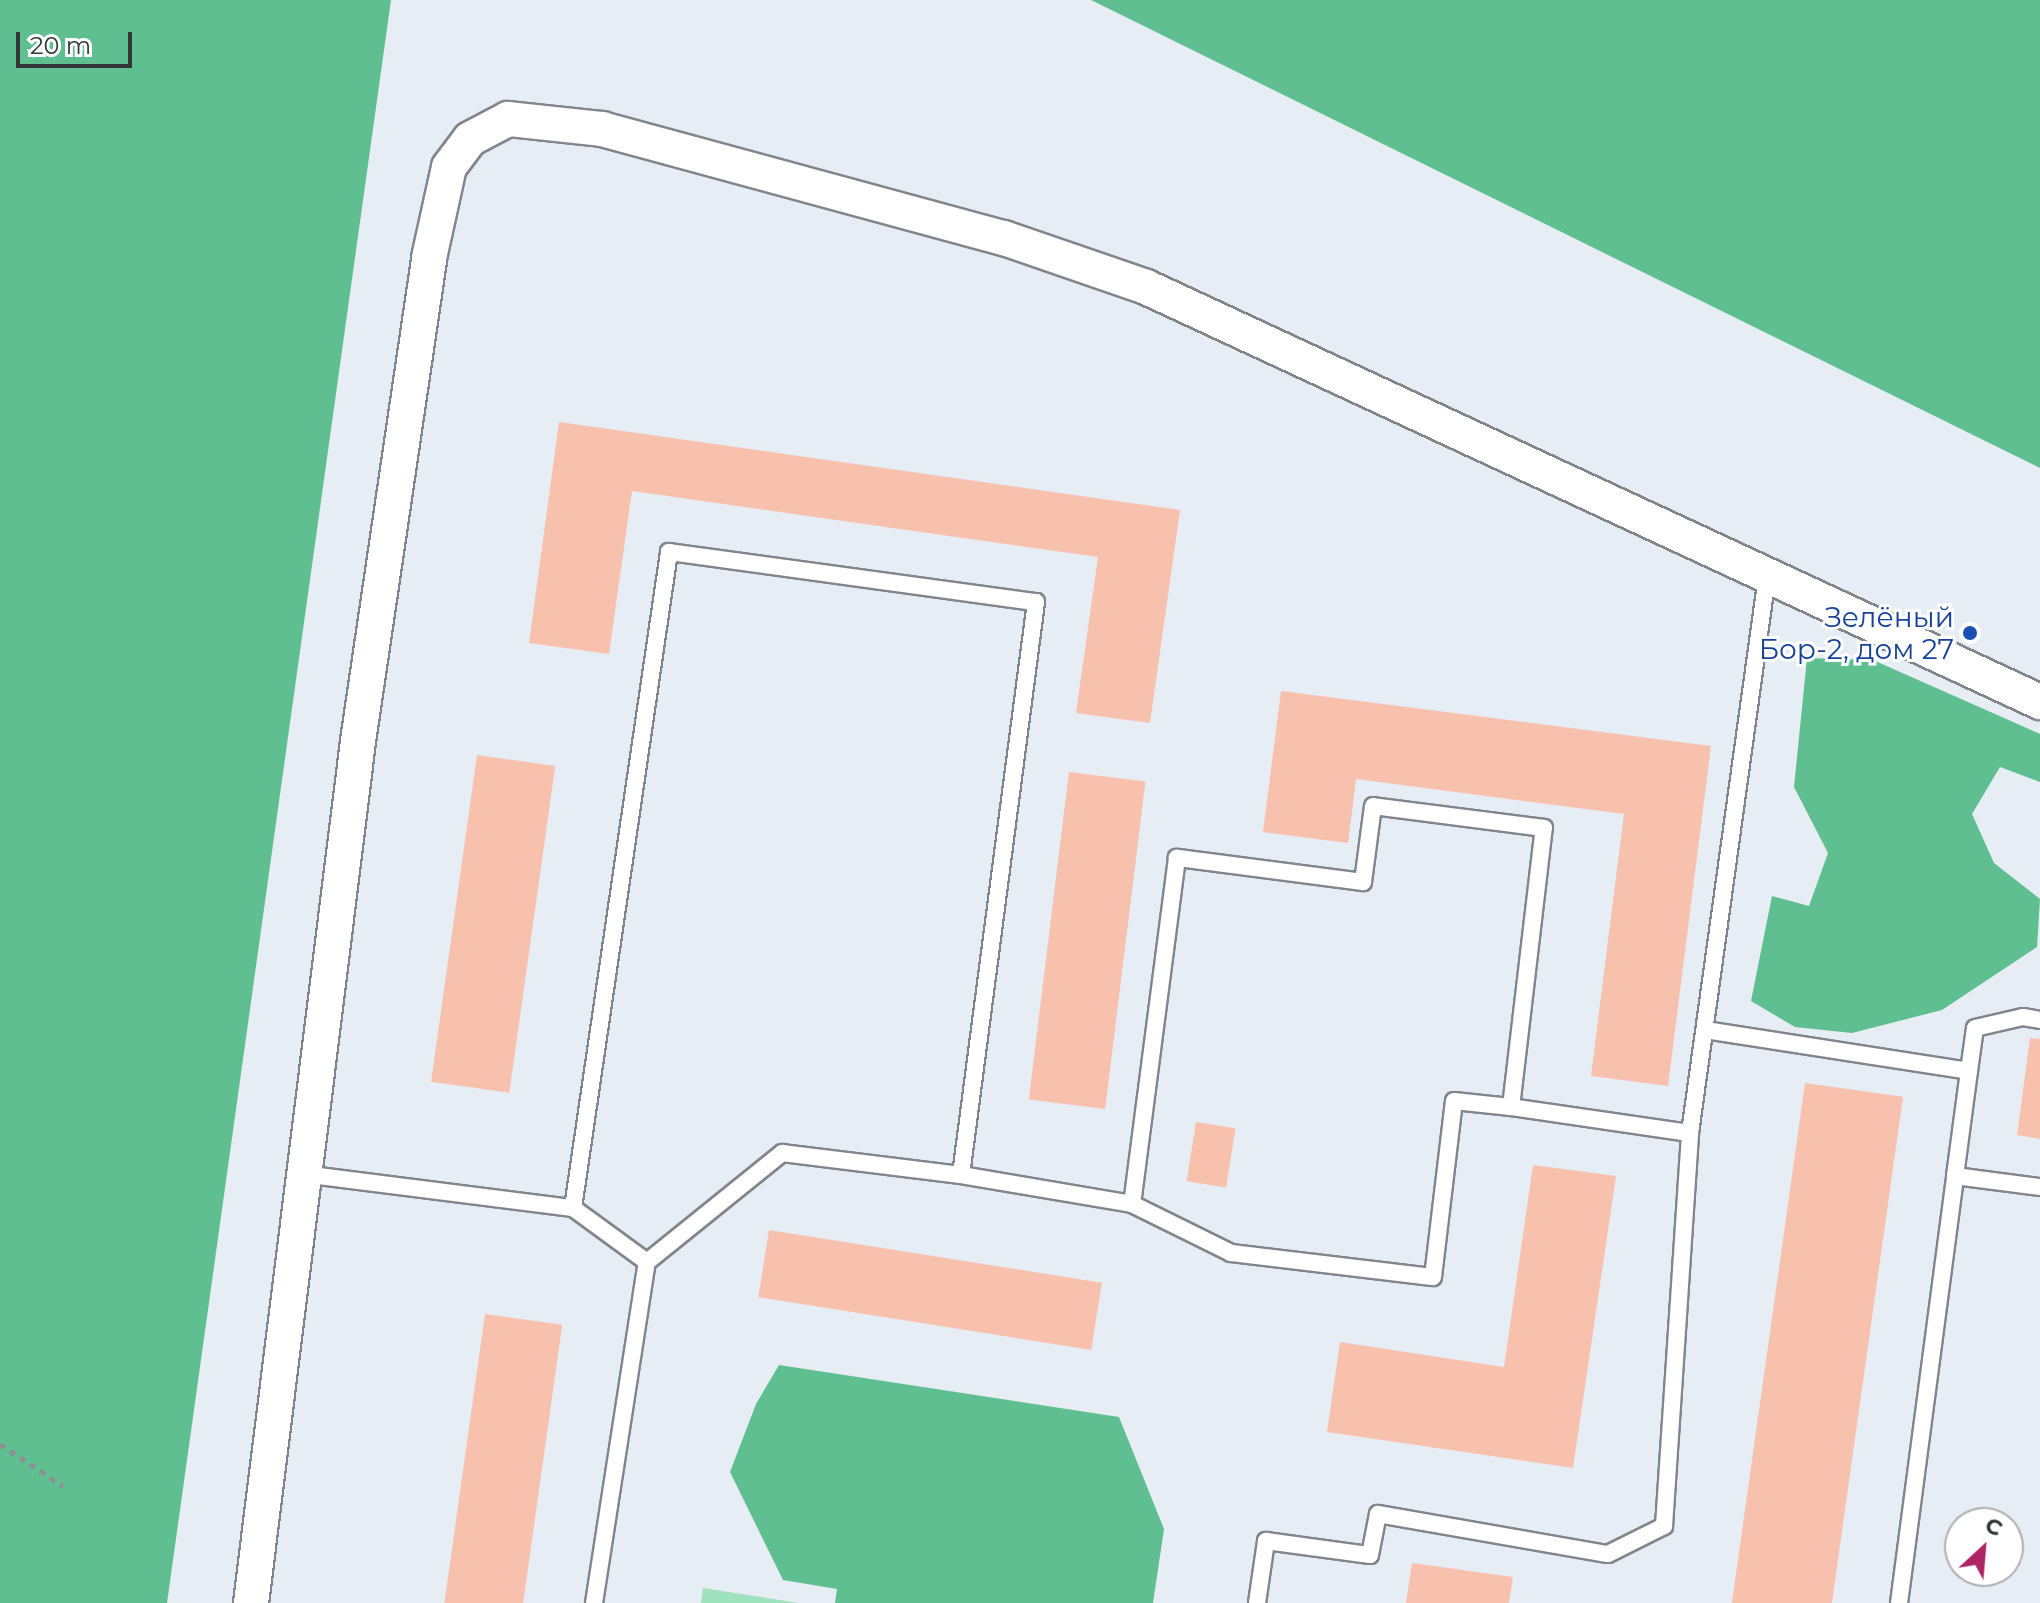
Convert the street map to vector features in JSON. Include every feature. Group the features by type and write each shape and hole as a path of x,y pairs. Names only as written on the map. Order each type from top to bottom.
{"street":[{"path":"251,1603 358,741 429,258 449,167 470,139 508,119 602,129 1004,238 1146,287 2040,702"}],"lane":[{"path":"573,1208 669,552 1036,602 961,1175"},
{"path":"1257,1603 1266,1541 1370,1555 1378,1514 1608,1554 1664,1526 1690,1133 1767,577"},
{"path":"1132,1204 1177,858 1363,882 1373,806 1544,828 1511,1107"},
{"path":"1899,1603 1975,1028 2023,1017 2040,1020"},
{"path":"1705,1030 1969,1071"},
{"path":"594,1603 647,1262 782,1153 961,1175 1132,1204 1231,1253 1433,1277 1454,1101 1690,1133"},
{"path":"303,1174 573,1208 647,1262"},
{"path":"1955,1176 2040,1187"}],"path":[{"path":"0,1444 63,1486"}],"green space":[{"path":"0,0 391,0 167,1603 0,1603"},
{"path":"1091,0 2040,0 2040,468"},
{"path":"1807,658 1873,660 2040,734 2040,782 2000,767 1972,814 1994,863 2040,899 2037,947 1942,1010 1852,1033 1795,1027 1751,1001 1772,896 1809,906 1828,853 1794,787"},
{"path":"779,1365 1119,1417 1164,1529 1153,1603 835,1603 837,1589 783,1580 730,1472 756,1404"},
{"path":"703,1588 799,1603 701,1603"}],"building":[{"path":"559,422 1180,510 1150,723 1076,713 1098,557 632,491 609,654 529,643"},
{"path":"1281,691 1711,746 1668,1086 1591,1076 1624,814 1356,779 1348,843 1263,832"},
{"path":"477,755 555,766 509,1093 431,1082"},
{"path":"1069,772 1145,781 1105,1109 1029,1100"},
{"path":"2030,1038 2040,1039 2040,1139 2017,1135"},
{"path":"1805,1083 1903,1097 1832,1603 1732,1603"},
{"path":"1196,1122 1236,1128 1226,1188 1187,1181"},
{"path":"1533,1165 1616,1176 1573,1468 1327,1432 1340,1342 1504,1367"},
{"path":"769,1230 1102,1283 1091,1350 758,1297"},
{"path":"485,1314 562,1325 523,1603 444,1603"},
{"path":"1412,1563 1513,1577 1509,1603 1406,1603"}],"place":[{"name":"Зелёный Бор-2, дом 27","path":"1970,633"}]}
